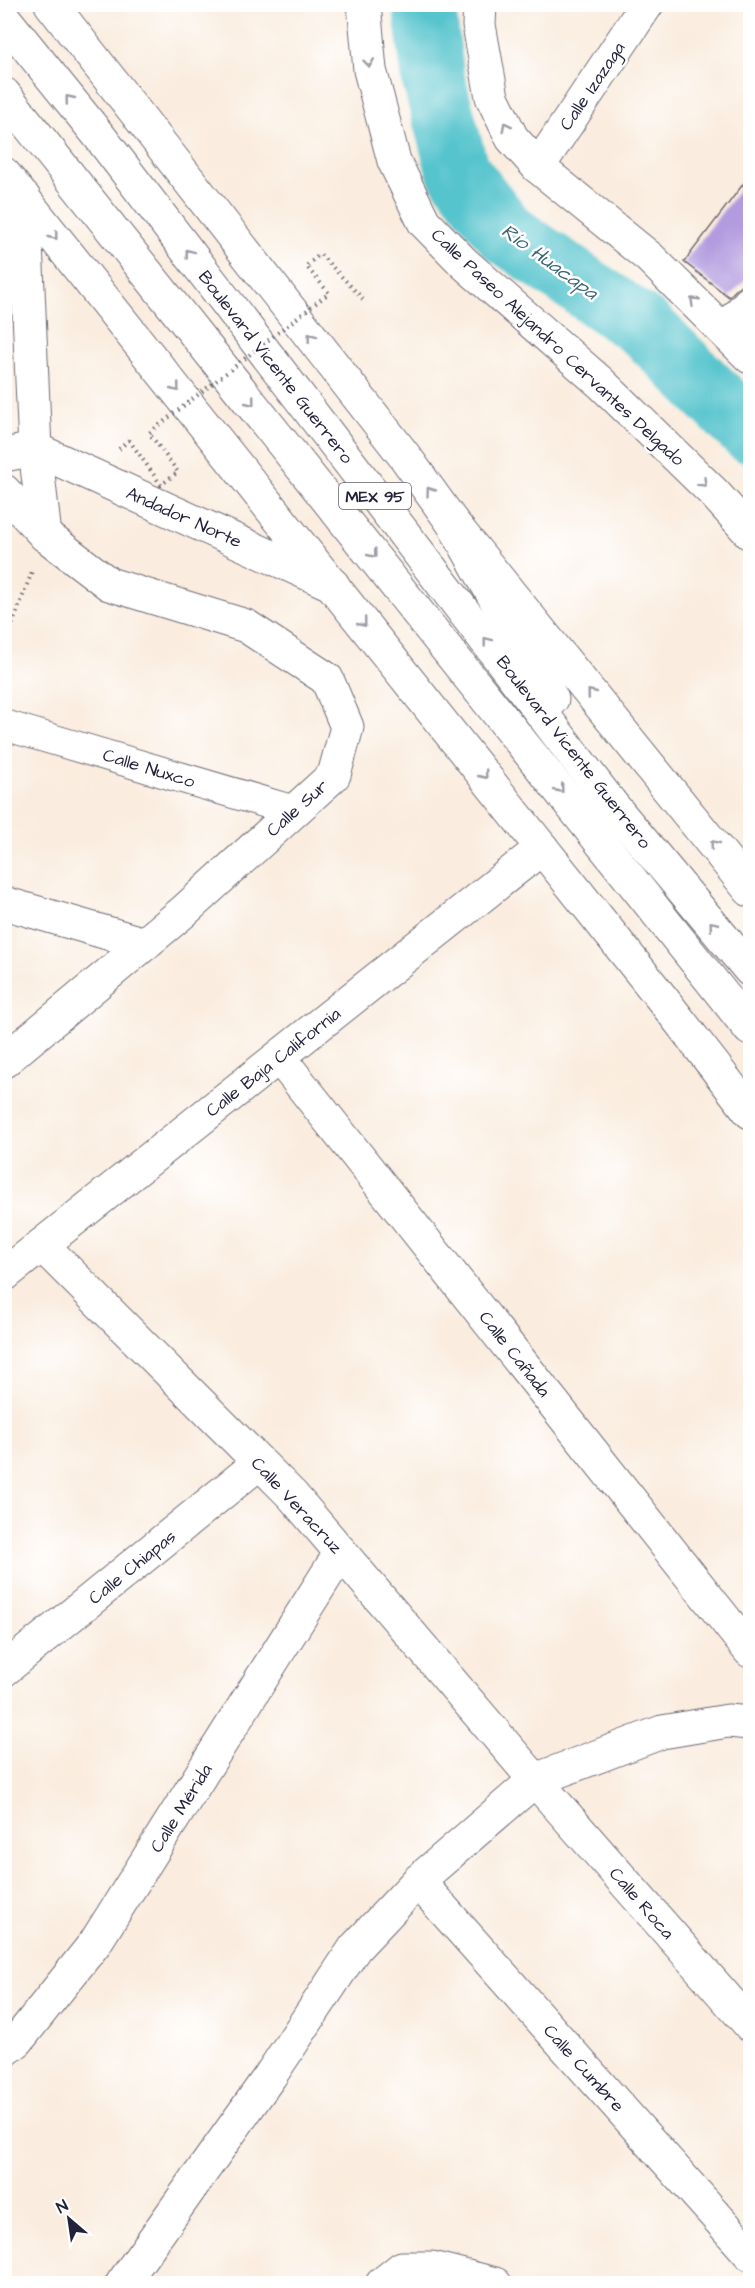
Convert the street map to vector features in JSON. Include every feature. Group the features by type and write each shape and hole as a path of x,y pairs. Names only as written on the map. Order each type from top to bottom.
{"main road":[{"path":"51,4 399,449 452,522 750,890"},
{"name":"Calle Paseo Alejandro Cervantes Delgado","path":"364,4 370,70 394,160 424,222 464,263 601,383 714,493 750,533"},
{"path":"480,4 478,26 492,97 512,138 538,167 650,258 743,313 750,357"},
{"name":"Calle Izazaga","path":"538,167 647,4"},
{"name":"Boulevard Vicente Guerrero","path":"4,18 107,147 612,805 750,969"},
{"name":"Boulevard Vicente Guerrero","path":"4,94 750,1029"},
{"path":"14,186 20,452 45,535"},
{"path":"14,186 750,1112"},
{"name":"Andador Norte","path":"20,452 333,585"},
{"name":"Calle Sur","path":"4,491 45,535 109,584 246,626 327,679 347,727 334,775 145,944 4,1061"},
{"path":"452,522 612,805"},
{"name":"Calle Baja California","path":"4,1275 542,848"},
{"path":"4,903 145,944"},
{"name":"Calle Cañada","path":"279,1057 750,1650"},
{"name":"Calle Veracruz","path":"42,1245 292,1495 535,1780"},
{"name":"Calle Chiapas","path":"4,1670 259,1463"},
{"name":"Calle Mérida","path":"4,2051 17,2041 95,1943 341,1552"},
{"path":"122,2283 319,2004 355,1948 418,1881 535,1780 662,1732 728,1721 750,1723"},
{"name":"Calle Roca","path":"535,1780 750,2025"},
{"name":"Calle Cumbre","path":"418,1881 750,2254"},
{"path":"382,2283 402,2268 432,2268 495,2283"}],"street":[{"name":"Calle Nuxco","path":"4,725 294,811"}],"path":[{"path":"129,440 161,485 178,472 149,433 329,293 306,266 320,254 363,299"},
{"path":"4,647 45,535"}],"building":[{"path":"750,175 750,275 729,297 684,262"}],"waterway":[{"name":"Río Huacapa","path":"424,4 433,78 458,171 506,233 647,330 750,432"}]}
